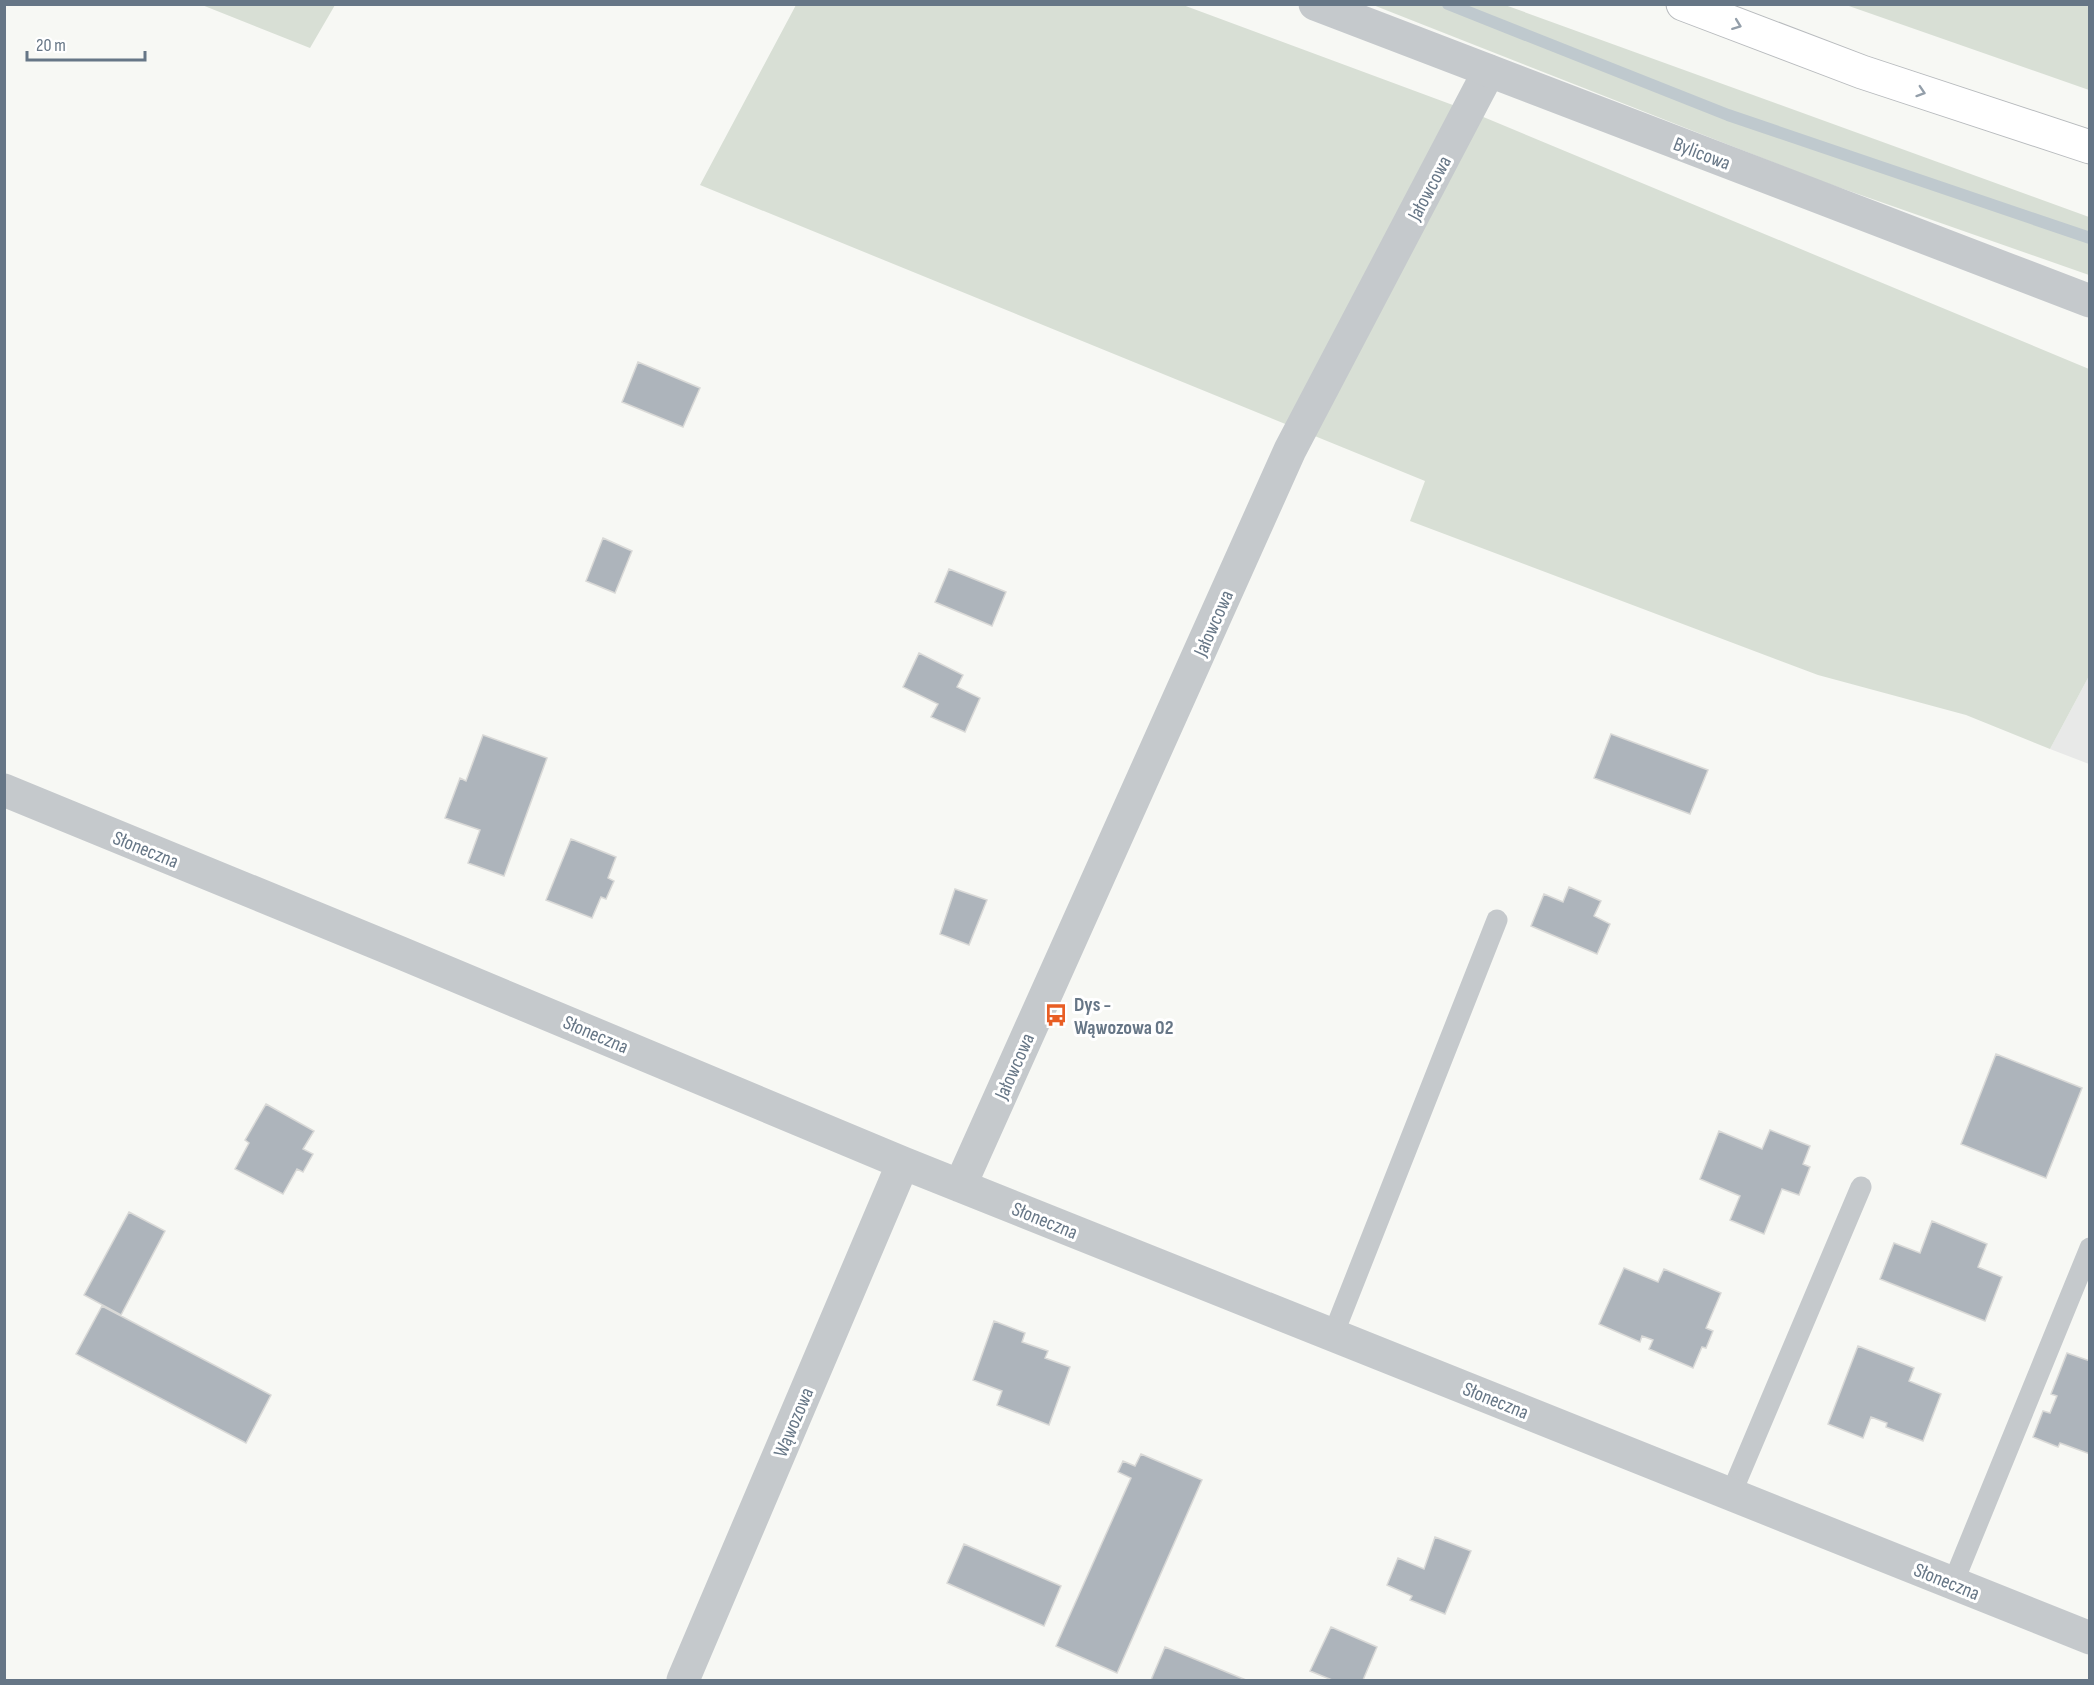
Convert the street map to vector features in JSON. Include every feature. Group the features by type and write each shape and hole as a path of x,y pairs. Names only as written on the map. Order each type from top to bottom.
{"highway":[{"path":"1683,4 1862,72 2090,147"}],"street":[{"name":"Bylicowa","path":"1315,4 2090,301"},
{"name":"Jałowcowa","path":"960,1186 1290,450 1489,71"},
{"name":"Słoneczna","path":"4,790 401,952 903,1163 2090,1638"},
{"name":"Wąwozowa","path":"683,1680 903,1163"}],"lane":[{"path":"1333,1335 1497,920"},
{"path":"1731,1494 1862,1187"},
{"path":"1953,1583 2090,1248"}],"shaded area":[{"path":"202,5 335,5 310,48"},
{"path":"796,5 1183,5 1469,111 2089,369 2089,676 2050,749 1966,715 1818,675 1410,521 1425,481 700,185"},
{"path":"1373,5 1505,5 2089,217 2089,275 1818,180"},
{"path":"1846,5 2089,5 2089,90"},
{"path":"2089,676 2089,764 2050,749"}],"building":[{"path":"638,362 700,388 683,427 622,402"},
{"path":"603,538 632,551 615,593 586,581"},
{"path":"949,569 1006,592 992,626 935,602"},
{"path":"919,653 963,675 957,687 980,698 965,732 931,717 938,704 903,687"},
{"path":"1611,734 1708,770 1690,814 1594,778"},
{"path":"483,735 547,758 504,876 468,863 480,830 445,818 460,778 466,781"},
{"path":"571,839 616,857 608,878 614,881 606,899 601,897 592,918 546,900"},
{"path":"1569,887 1601,901 1594,916 1610,924 1597,954 1531,926 1544,894 1563,902"},
{"path":"955,889 987,900 969,945 940,934"},
{"path":"1996,1054 2082,1088 2046,1178 1961,1144"},
{"path":"266,1104 314,1131 303,1149 313,1154 303,1172 297,1169 283,1194 235,1169 249,1143 245,1140"},
{"path":"1770,1130 1810,1146 1803,1164 1810,1167 1799,1195 1782,1189 1764,1234 1730,1220 1740,1196 1700,1179 1719,1131 1762,1149"},
{"path":"129,1212 165,1231 121,1315 84,1295"},
{"path":"1932,1221 1987,1244 1978,1267 2002,1277 1985,1321 1880,1279 1894,1243 1920,1253"},
{"path":"1624,1268 1658,1282 1664,1269 1721,1293 1706,1328 1713,1331 1706,1348 1702,1347 1693,1368 1649,1349 1653,1340 1642,1336 1640,1342 1599,1324"},
{"path":"102,1306 271,1395 246,1443 76,1354"},
{"path":"994,1321 1025,1333 1022,1342 1048,1351 1045,1358 1070,1367 1049,1425 997,1405 1002,1391 973,1380"},
{"path":"1858,1346 1914,1368 1909,1381 1941,1394 1923,1441 1886,1427 1887,1423 1871,1417 1863,1438 1828,1424"},
{"path":"2067,1353 2090,1361 2090,1454 2060,1443 2058,1447 2033,1437 2043,1411 2050,1413 2057,1396 2051,1394"},
{"path":"1141,1454 1202,1480 1117,1673 1056,1646 1131,1478 1118,1472 1123,1461 1135,1466"},
{"path":"1435,1537 1471,1551 1445,1614 1410,1600 1412,1596 1387,1585 1398,1558 1424,1569"},
{"path":"964,1544 1061,1586 1044,1626 947,1583"},
{"path":"1331,1627 1377,1647 1363,1680 1332,1680 1310,1671"},
{"path":"1165,1647 1246,1680 1151,1680"}],"waterway":[{"path":"1448,4 1728,115 2090,238"}],"place":[{"name":"Dys - Wąwozowa 02","path":"1056,1015"}]}
